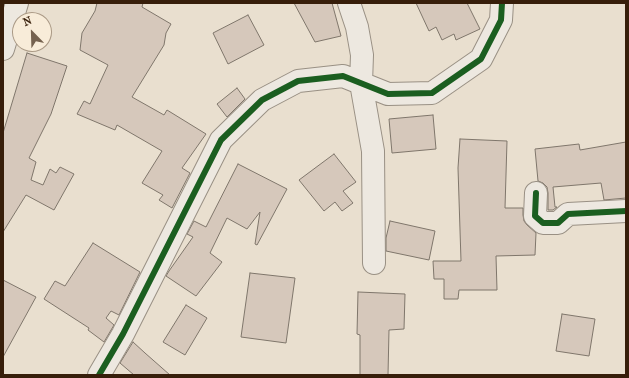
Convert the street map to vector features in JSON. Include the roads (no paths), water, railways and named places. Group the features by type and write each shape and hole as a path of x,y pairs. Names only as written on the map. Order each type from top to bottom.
{"street":[{"path":"3,49 17,3"},
{"path":"349,3 357,27 362,55 361,83 373,151 374,263"},
{"path":"99,375 123,334 221,140 262,100 298,81 343,76 388,94 432,93 480,60 501,20 502,3"},
{"path":"536,193 535,216 543,223 558,223 568,214 626,211"}]}
